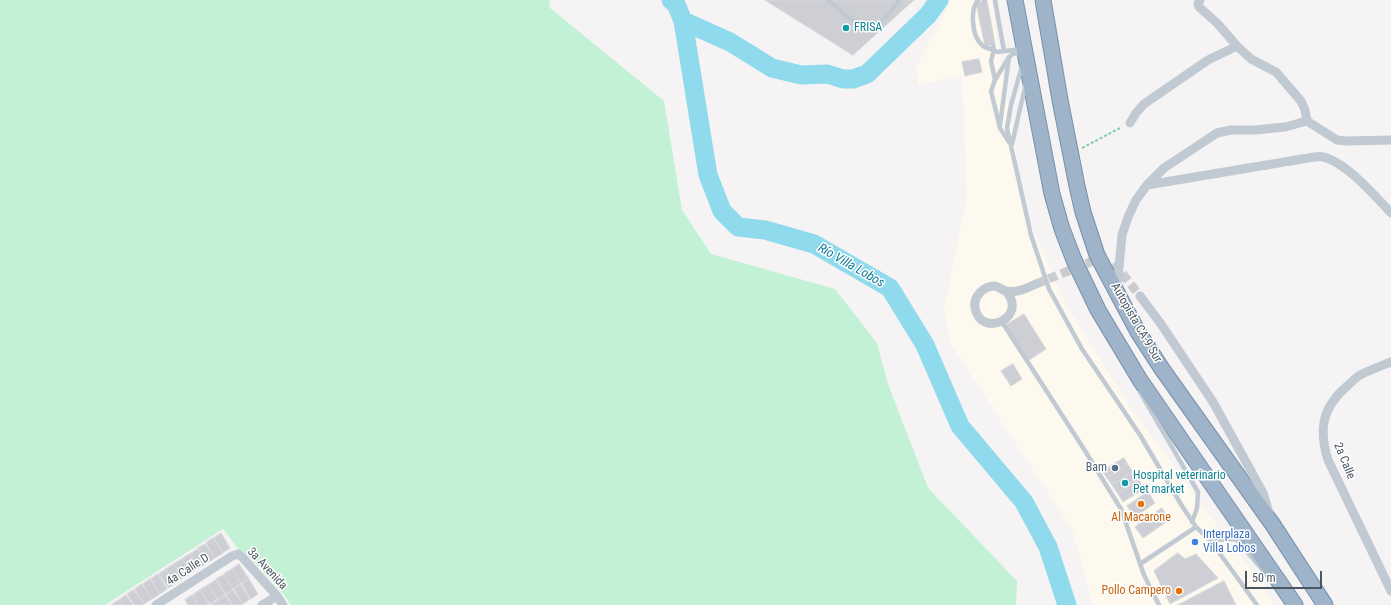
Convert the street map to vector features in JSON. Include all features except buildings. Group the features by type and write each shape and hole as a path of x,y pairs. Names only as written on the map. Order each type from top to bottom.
{"highway":[{"path":"1015,0 1052,194 1062,230 1074,260 1098,310 1140,380 1295,605"},
{"name":"Autopista CA-9 Sur","path":"1043,0 1070,154 1082,212 1097,255 1138,332 1162,369 1273,525 1325,605"}],"street":[{"path":"1200,0 1198,4 1199,7 1217,23 1237,46 1251,59 1276,72 1301,101 1305,110 1307,121"},
{"path":"1130,123 1144,104 1208,60 1237,46"},
{"path":"1117,293 1122,235 1136,200 1147,185 1164,168 1217,133 1231,130 1255,130 1284,127 1307,121 1337,140 1346,142 1391,140"},
{"path":"1147,185 1314,157 1323,157 1339,164 1356,178 1391,213"},
{"path":"1006,291 1012,305 1009,315 1002,322 991,324 982,320 978,316 975,305 978,295 986,288 996,286 1006,291 1025,290 1036,284"},
{"path":"1140,296 1161,324 1213,402 1263,493 1273,525"},
{"name":"2a Calle","path":"1391,362 1359,376 1337,395 1328,408 1324,423 1323,444 1328,460 1391,591"},
{"name":"3a Avenida","path":"232,556 238,554 242,557 277,596 283,605"},
{"name":"4a Calle D","path":"156,605 232,556"},
{"path":"262,605 277,596"}],"lane":[{"path":"828,0 866,29 872,28 880,22 899,0"},
{"path":"978,0 974,6 972,18 977,39 986,48 997,52 1025,51"},
{"path":"994,0 1004,51"},
{"path":"993,45 994,50 991,61 995,80"},
{"path":"1011,146 1000,128 991,91 995,80 1009,57 1013,54 1025,51"},
{"path":"1025,51 1011,105 1007,128 1031,235 1048,289 1082,349 1140,435 1192,522 1210,540 1257,605"},
{"path":"1000,128 1009,57"},
{"path":"1011,146 1029,69"},
{"path":"1002,322 1121,509 1144,575 1159,605"},
{"path":"1140,380 1139,388 1141,395 1198,492 1197,508 1192,522"},
{"path":"1140,564 1196,527"},
{"path":"1210,540 1236,539 1261,570 1269,578 1280,583"}],"path":[{"path":"1070,154 1130,123"}],"shaded area":[{"path":"951,0 991,0 1026,214 1067,306 1131,409 1266,591 1274,605 1093,605 1072,529 951,345 944,308 967,196 962,76 918,85 916,68"}],"green space":[{"path":"0,0 549,0 550,8 664,101 682,210 711,254 835,289 877,343 888,384 928,488 1017,581 1016,605 291,605 257,565 246,554 239,550 223,529 105,605 0,605"}],"waterway":[{"name":"Río Villa Lobos","path":"671,0 676,4 683,21 708,175 722,211 738,227 765,230 814,244 890,288 925,345 960,426 1024,502 1048,547 1067,605"},
{"path":"683,21 730,42 772,68 801,75 827,74 843,79 853,79 867,74 928,15 939,0"}],"tunnel":[{"path":"1036,284 1093,261 1105,262 1121,272 1140,296"}],"place":[{"name":"FRISA","path":"846,28"},
{"name":"Bam","path":"1115,468"},
{"name":"Hospital veterinario Pet market","path":"1125,483"},
{"name":"Al Macarone","path":"1141,504"},
{"name":"Interplaza Villa Lobos","path":"1195,542"},
{"name":"Pollo Campero","path":"1179,591"}]}
